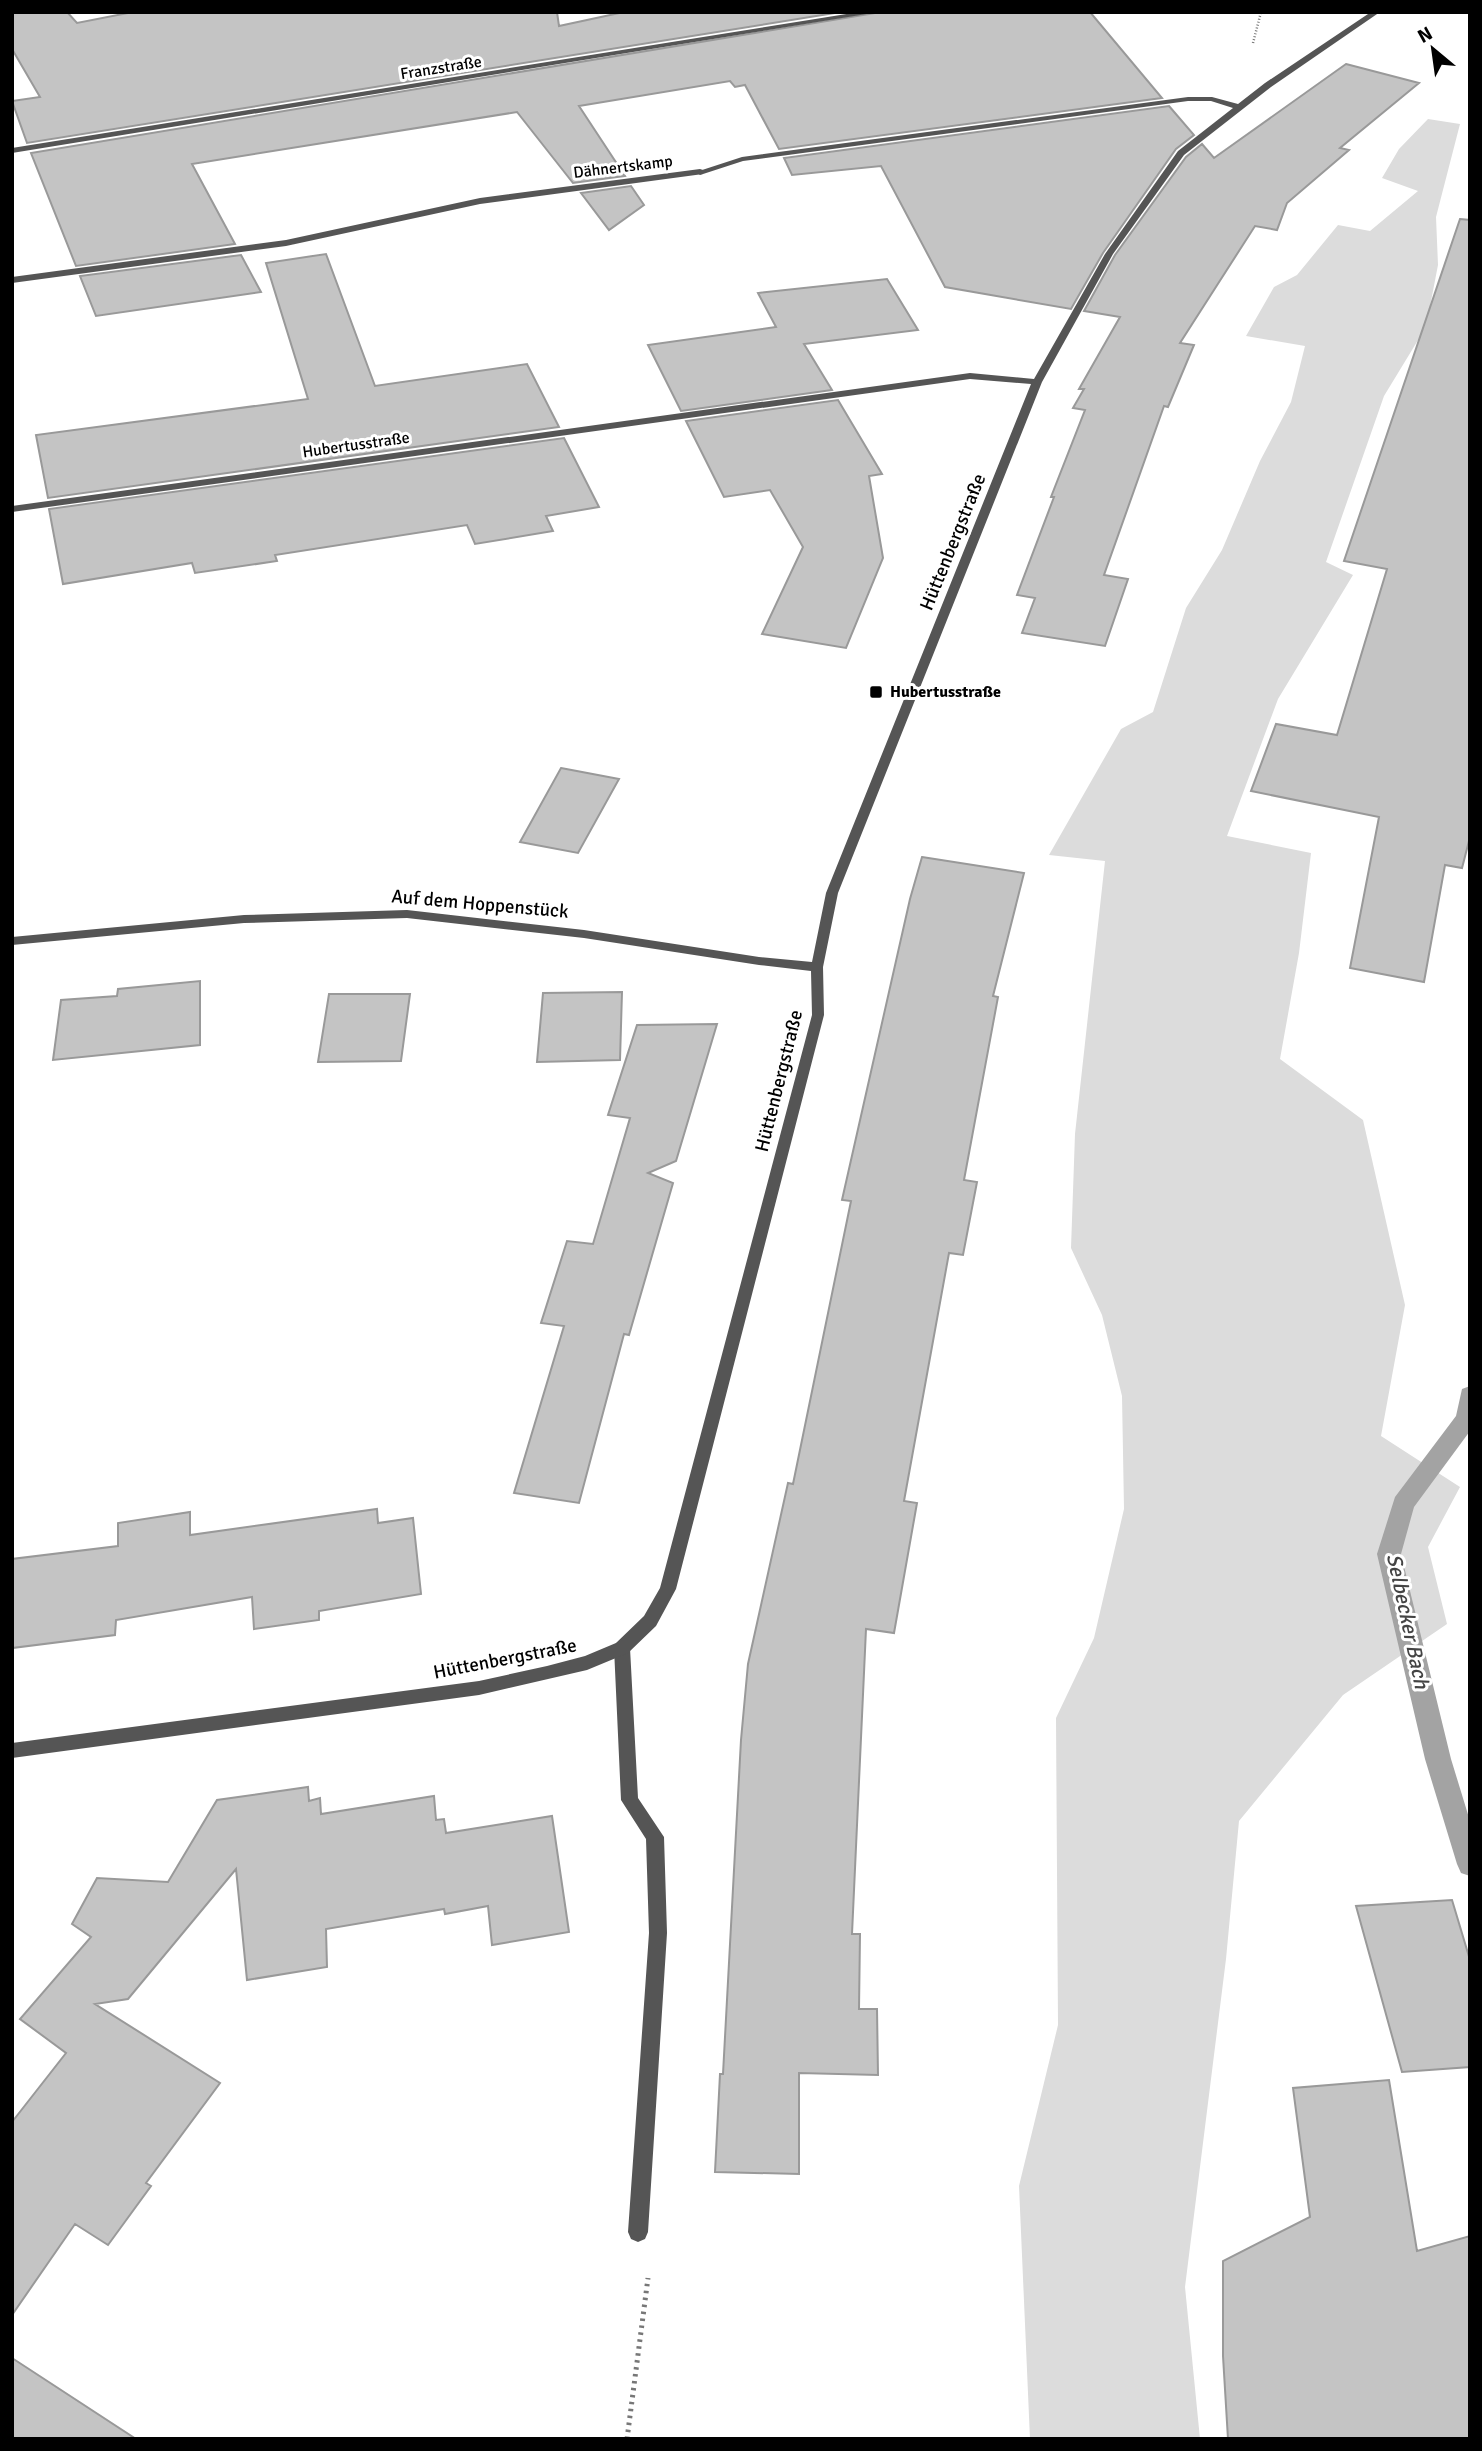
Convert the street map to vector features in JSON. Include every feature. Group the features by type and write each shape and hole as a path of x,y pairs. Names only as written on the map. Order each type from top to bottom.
{"street":[{"name":"Franzstraße","path":"12,151 875,12"},
{"name":"Hüttenbergstraße","path":"12,1751 479,1688 587,1663 622,1648 650,1621 668,1589 818,1015 817,967 832,893 1037,382 1109,254 1181,153 1238,107 1376,12"},
{"name":"Dähnertskamp","path":"12,280 286,243 480,201 700,172 742,159 1188,99 1212,99 1238,107"},
{"name":"Hubertusstraße","path":"12,509 970,376 1037,382"},
{"name":"Auf dem Hoppenstück","path":"12,941 244,919 407,914 584,934 759,961 817,967"},
{"path":"622,1648 630,1800 654,1837 657,1919 638,2232"}],"path":[{"path":"1251,53 1261,12"},
{"path":"627,2439 649,2283 638,2232"}],"shaded area":[{"path":"1428,119 1460,124 1436,217 1438,265 1426,327 1384,396 1326,562 1353,575 1278,699 1227,836 1311,853 1299,953 1280,1059 1363,1120 1405,1305 1381,1436 1460,1487 1428,1547 1447,1624 1343,1695 1239,1821 1226,1959 1185,2287 1200,2439 1030,2439 1019,2186 1058,2025 1056,1718 1094,1638 1124,1509 1122,1396 1102,1315 1071,1248 1075,1134 1105,861 1049,855 1121,729 1153,712 1186,608 1222,550 1260,461 1291,402 1305,346 1246,336 1274,287 1297,275 1338,225 1370,231 1418,191 1382,178 1399,149"}],"building":[{"path":"12,12 67,12 77,23 133,12 557,12 559,26 624,12 841,12 27,143 12,101 40,97 12,49"},
{"path":"881,12 1090,12 1162,98 779,149 745,85 735,87 730,81 579,106 625,176 573,183 517,112 192,164 235,244 76,266 31,153"},
{"path":"1346,64 1419,83 1340,148 1349,150 1287,203 1277,230 1255,226 1180,343 1194,345 1168,407 1164,406 1104,575 1128,579 1105,646 1022,633 1035,598 1017,595 1085,410 1073,408 1084,389 1079,389 1120,317 1084,311 1115,255 1186,157 1202,144 1214,158"},
{"path":"1169,106 1194,135 1176,149 1103,253 1071,309 945,287 881,166 792,175 784,158"},
{"path":"631,186 644,205 609,230 581,193"},
{"path":"1460,219 1470,220 1470,837 1462,868 1445,865 1424,982 1350,968 1379,817 1251,791 1276,724 1337,735 1387,569 1344,561"},
{"path":"326,254 375,386 527,364 559,427 48,498 36,435 308,399 266,263"},
{"path":"241,255 261,292 96,316 80,276"},
{"path":"887,279 918,330 804,344 832,390 681,411 648,345 776,327 758,293"},
{"path":"838,400 882,474 869,476 883,558 846,648 762,634 803,547 770,490 724,497 686,421"},
{"path":"564,438 599,507 546,516 553,531 475,544 467,525 275,555 277,561 195,573 192,563 63,584 49,509"},
{"path":"561,768 619,779 578,853 520,842"},
{"path":"922,857 1024,873 993,996 998,997 964,1180 977,1182 963,1255 949,1253 904,1501 917,1503 894,1633 866,1629 852,1934 860,1934 859,2009 877,2009 878,2075 799,2073 799,2174 715,2172 748,1664 788,1483 793,1484 851,1201 842,1200 910,899"},
{"path":"200,981 200,1045 53,1060 61,1000 117,996 118,989"},
{"path":"622,992 620,1060 537,1062 543,993"},
{"path":"329,994 410,994 401,1061 318,1062"},
{"path":"717,1024 676,1161 648,1173 673,1183 629,1335 624,1334 579,1503 514,1493 564,1326 541,1323 567,1241 593,1244 630,1118 608,1115 637,1025"},
{"path":"377,1509 378,1523 413,1518 421,1594 319,1611 319,1620 254,1629 252,1597 116,1620 115,1635 12,1648 12,1559 118,1546 118,1523 190,1512 190,1535"},
{"path":"308,1787 309,1801 320,1798 321,1814 434,1796 436,1820 444,1819 446,1833 552,1816 569,1932 492,1945 488,1906 445,1914 444,1909 326,1929 327,1967 247,1980 236,1869 128,1999 95,2004 220,2083 146,2183 151,2186 108,2245 75,2224 12,2315 12,2122 66,2053 20,2019 91,1937 72,1924 97,1878 168,1882 217,1800"},
{"path":"1452,1900 1470,1960 1470,2067 1402,2072 1356,1906"},
{"path":"1389,2080 1417,2251 1470,2236 1470,2439 1228,2439 1223,2356 1223,2261 1310,2217 1293,2088"},
{"path":"12,2358 136,2439 12,2439"}],"waterway":[{"name":"Selbecker Bach","path":"1470,1395 1467,1418 1403,1504 1389,1554 1438,1759 1470,1864"}],"place":[{"name":"Hubertusstraße","path":"876,692"}]}
